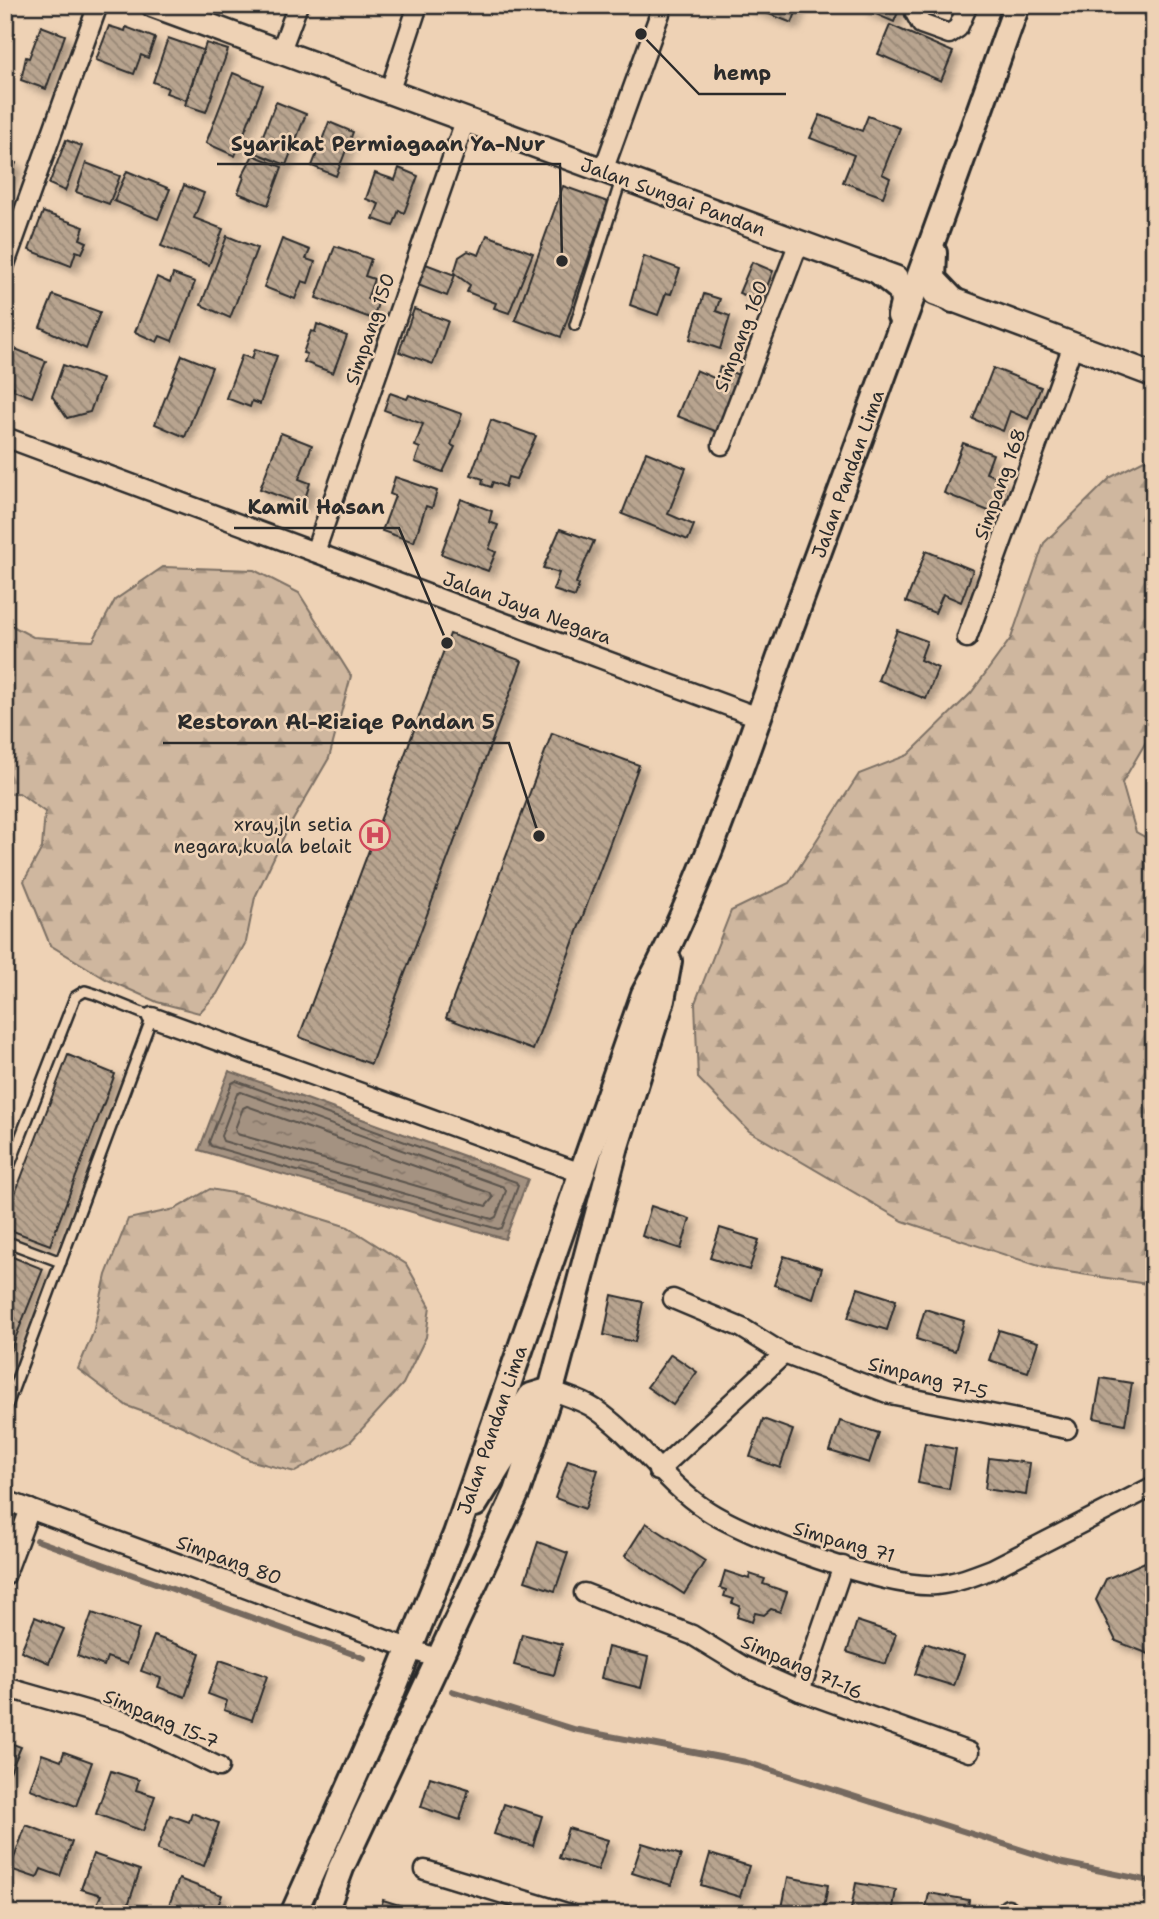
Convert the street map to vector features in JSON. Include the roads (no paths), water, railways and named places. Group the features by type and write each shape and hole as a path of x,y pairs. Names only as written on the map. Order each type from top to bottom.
{"main road":[{"name":"Jalan Pandan Lima","path":"293,1914 410,1648 456,1534 644,994 673,940 758,716 936,235 1017,5"},
{"path":"936,235 933,279 953,300"},
{"path":"878,272 897,285 903,297 902,310 888,349 887,367"},
{"name":"Jalan Pandan Lima","path":"324,1914 341,1868 517,1492 551,1390 616,1146 662,1000 673,940"},
{"path":"526,1332 530,1367 538,1381 551,1390"},
{"path":"456,1534 494,1477 520,1413 531,1396 551,1390"},
{"path":"337,1914 341,1868"}],"street":[{"path":"5,264 98,5"},
{"name":"Jalan Sungai Pandan","path":"153,5 180,10 280,53 1154,375"},
{"path":"280,53 298,5"},
{"path":"389,93 418,5"},
{"path":"612,175 663,5"},
{"path":"918,5 915,13 921,24 949,34 958,28 968,5"},
{"name":"Simpang 150","path":"315,552 465,121"},
{"name":"Simpang 160","path":"722,445 799,242"},
{"name":"Simpang 168","path":"967,638 1073,345"},
{"name":"Jalan Jaya Negara","path":"5,437 758,716"},
{"path":"152,1017 581,1173"},
{"name":"Simpang 71-5","path":"673,1299 743,1328 784,1354 890,1394 1067,1430"},
{"path":"658,1471 784,1354"},
{"name":"Simpang 71","path":"551,1390 592,1407 612,1422 658,1471 705,1509 738,1529 843,1566 904,1581 934,1585 964,1579 992,1569 1154,1486"},
{"name":"Simpang 80","path":"5,1500 438,1659"},
{"path":"5,1576 30,1510"},
{"path":"800,1691 843,1566"},
{"name":"Simpang 71-16","path":"584,1593 692,1635 741,1665 800,1691 969,1752"},
{"name":"Simpang 15-7","path":"5,1687 127,1722 219,1767"},
{"path":"425,1870 570,1914"}],"lane":[{"path":"575,325 612,175"},
{"path":"5,1177 75,997 85,991 95,993 152,1017 5,1411"},
{"path":"5,1241 61,1262"}],"water":[{"path":"229,1071 528,1179 505,1239 199,1150"}],"waterway":[{"path":"36,1540 364,1658"},
{"path":"452,1691 573,1729 746,1762 1063,1863 1154,1882"}],"place":[{"name":"hemp","path":"641,34"},
{"name":"Syarikat Permiagaan Ya-Nur","path":"562,261"},
{"name":"Kamil Hasan","path":"447,643"},
{"name":"xray,jln setia negara,kuala belait","path":"375,835"},
{"name":"Restoran Al-Riziqe Pandan 5","path":"539,836"}]}
